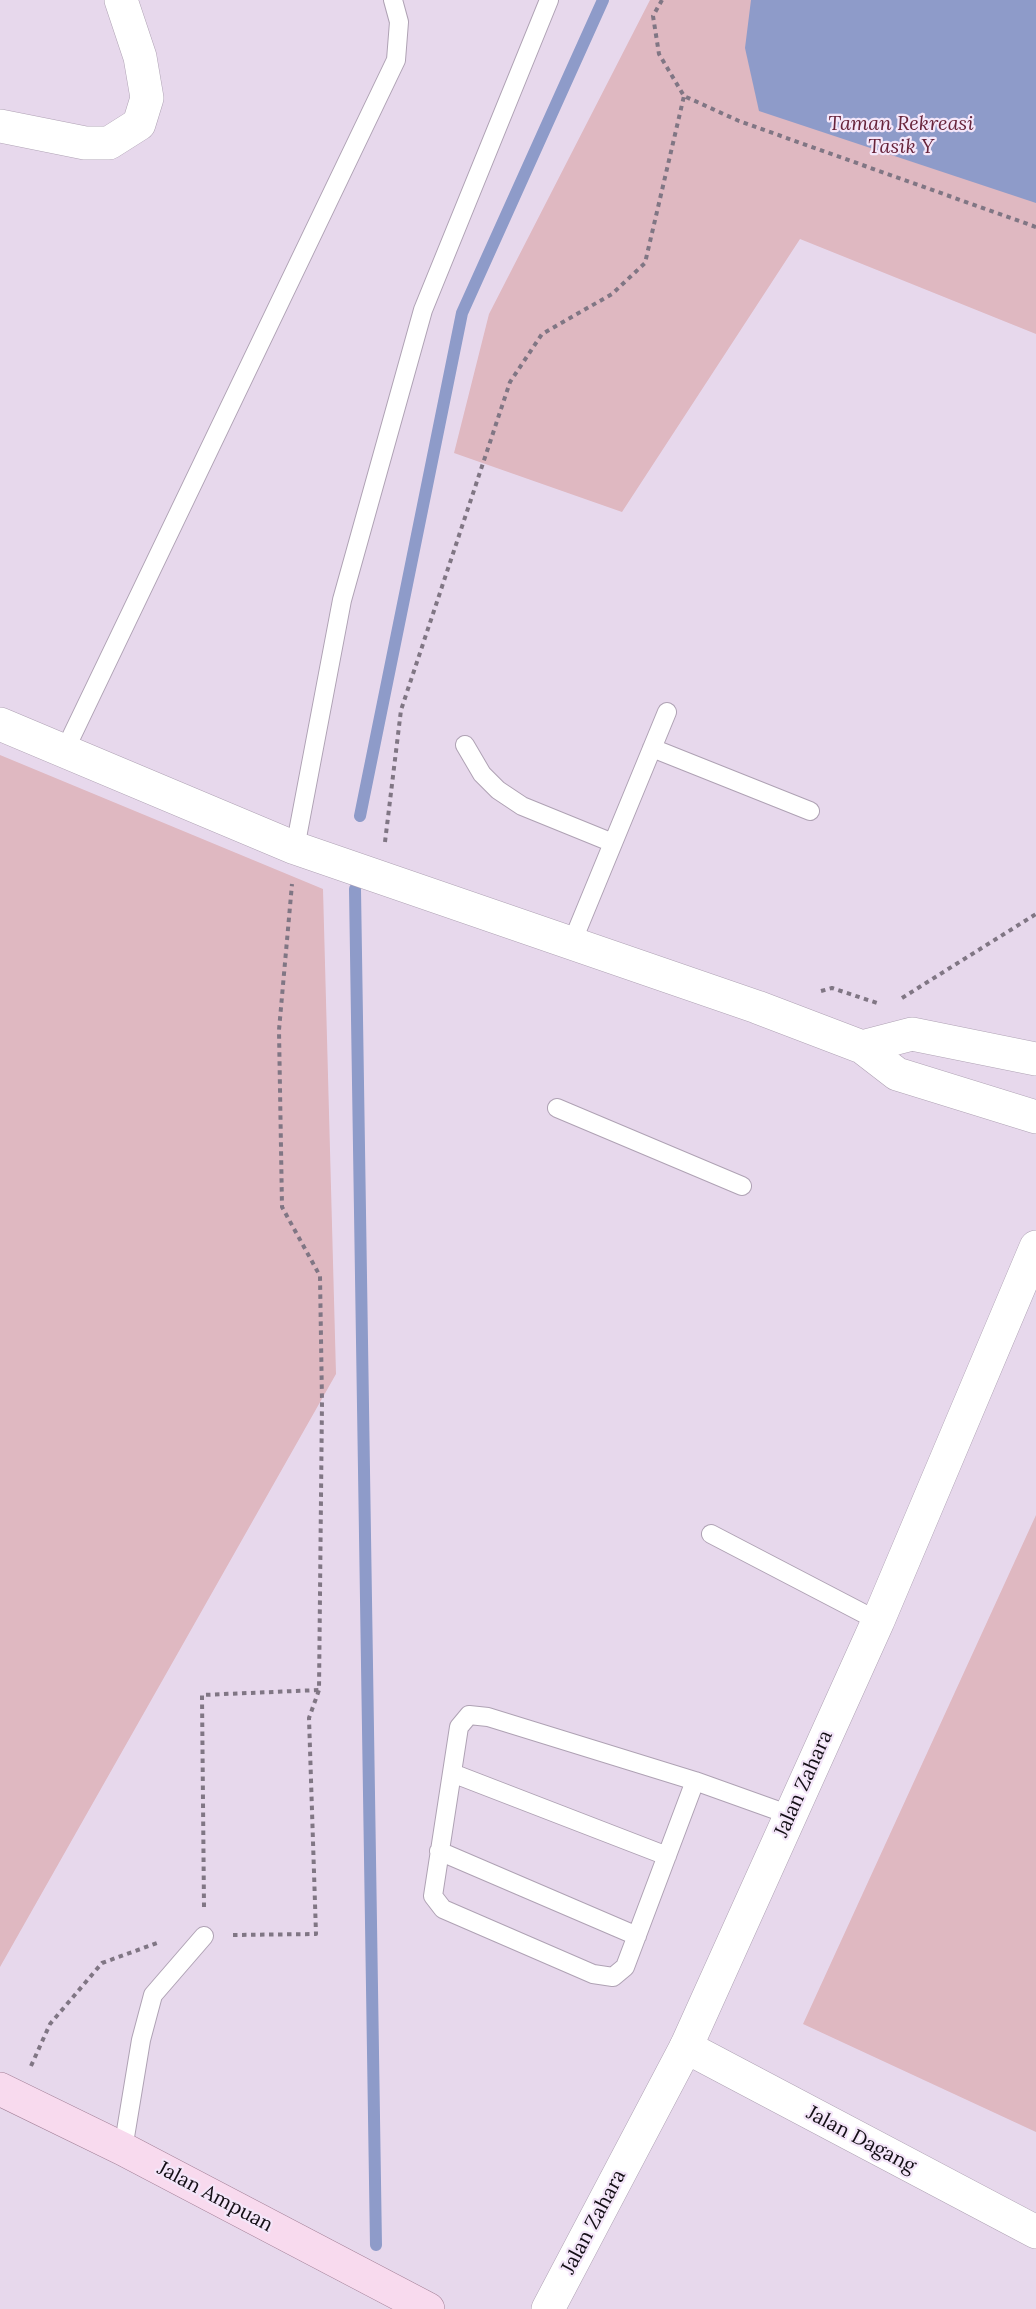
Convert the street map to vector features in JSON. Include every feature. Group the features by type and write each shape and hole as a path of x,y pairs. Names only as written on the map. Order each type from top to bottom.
{"main road":[{"name":"Jalan Ampuan","path":"5,2093 123,2149 428,2309"}],"street":[{"path":"0,126 85,143 109,143 139,124 147,98 140,57 121,0"},
{"path":"0,724 296,848 571,945 757,1007 862,1047 897,1074 1036,1117"},
{"path":"862,1047 912,1034 1036,1059"},
{"name":"Jalan Zahara","path":"548,2309 686,2047 878,1621 1036,1247"},
{"name":"Jalan Dagang","path":"686,2047 1036,2232"}],"lane":[{"path":"64,752 396,60 399,22 393,0"},
{"path":"296,848 342,600 423,310 549,0"},
{"path":"571,945 667,711"},
{"path":"465,745 482,774 498,790 514,801 613,843"},
{"path":"652,748 810,811"},
{"path":"557,1108 742,1186"},
{"path":"711,1534 878,1621"},
{"path":"695,1781 625,1967 613,1977 593,1974 443,1910 433,1896 459,1727 469,1715 488,1717 695,1781 790,1815"},
{"path":"452,1773 667,1856"},
{"path":"439,1851 637,1936"},
{"path":"123,2149 141,2040 153,1995 204,1936"}],"path":[{"path":"662,0 652,16 659,54 684,96 739,121 1036,227"},
{"path":"380,878 401,710 510,382 542,334 612,294 645,263 684,96"},
{"path":"5,2093 50,2024 102,1963 160,1942 204,1936 316,1934 309,1718 319,1690 320,1276 282,1207 279,1030 296,848"},
{"path":"810,994 832,988 880,1004 901,998 1036,914"},
{"path":"204,1936 202,1695 319,1690"}],"green space":[{"name":"Taman Rekreasi Tasik Y","path":"650,0 1036,0 1036,334 800,239 622,512 454,453 489,314"},
{"path":"0,755 323,889 336,1374 0,1967"},
{"path":"1036,1515 1036,2132 803,2024"}],"water":[{"path":"751,0 1036,0 1036,203 759,111 745,48"}],"waterway":[{"path":"360,816 462,313 603,0"},
{"path":"355,889 376,2245"}]}
